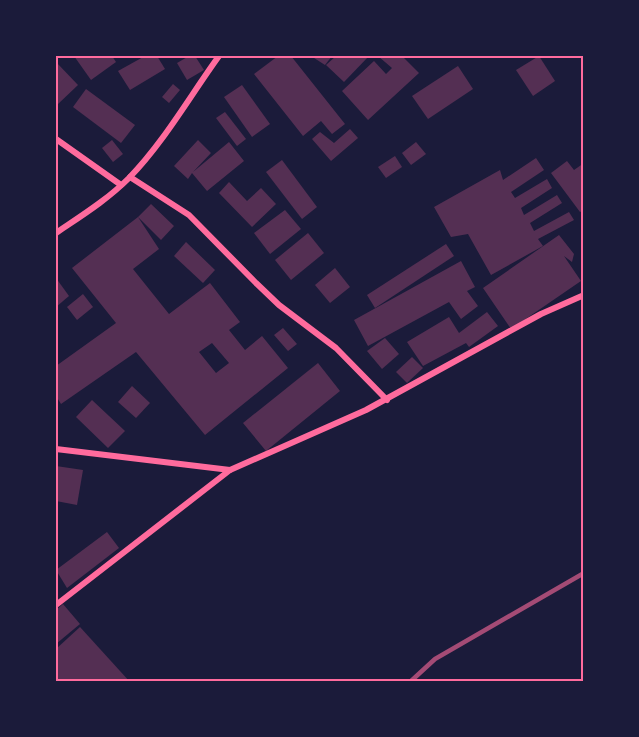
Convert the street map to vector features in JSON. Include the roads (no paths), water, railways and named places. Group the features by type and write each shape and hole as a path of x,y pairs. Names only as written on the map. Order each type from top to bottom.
{"street":[{"path":"56,233 130,177 149,155 219,56"},
{"path":"56,139 121,185"},
{"path":"130,177 189,215 256,283 336,348 387,400"},
{"path":"56,605 230,471 387,400 541,314 584,295"},
{"path":"56,449 230,471"}],"railway":[{"path":"410,682 435,659 584,573"}]}
